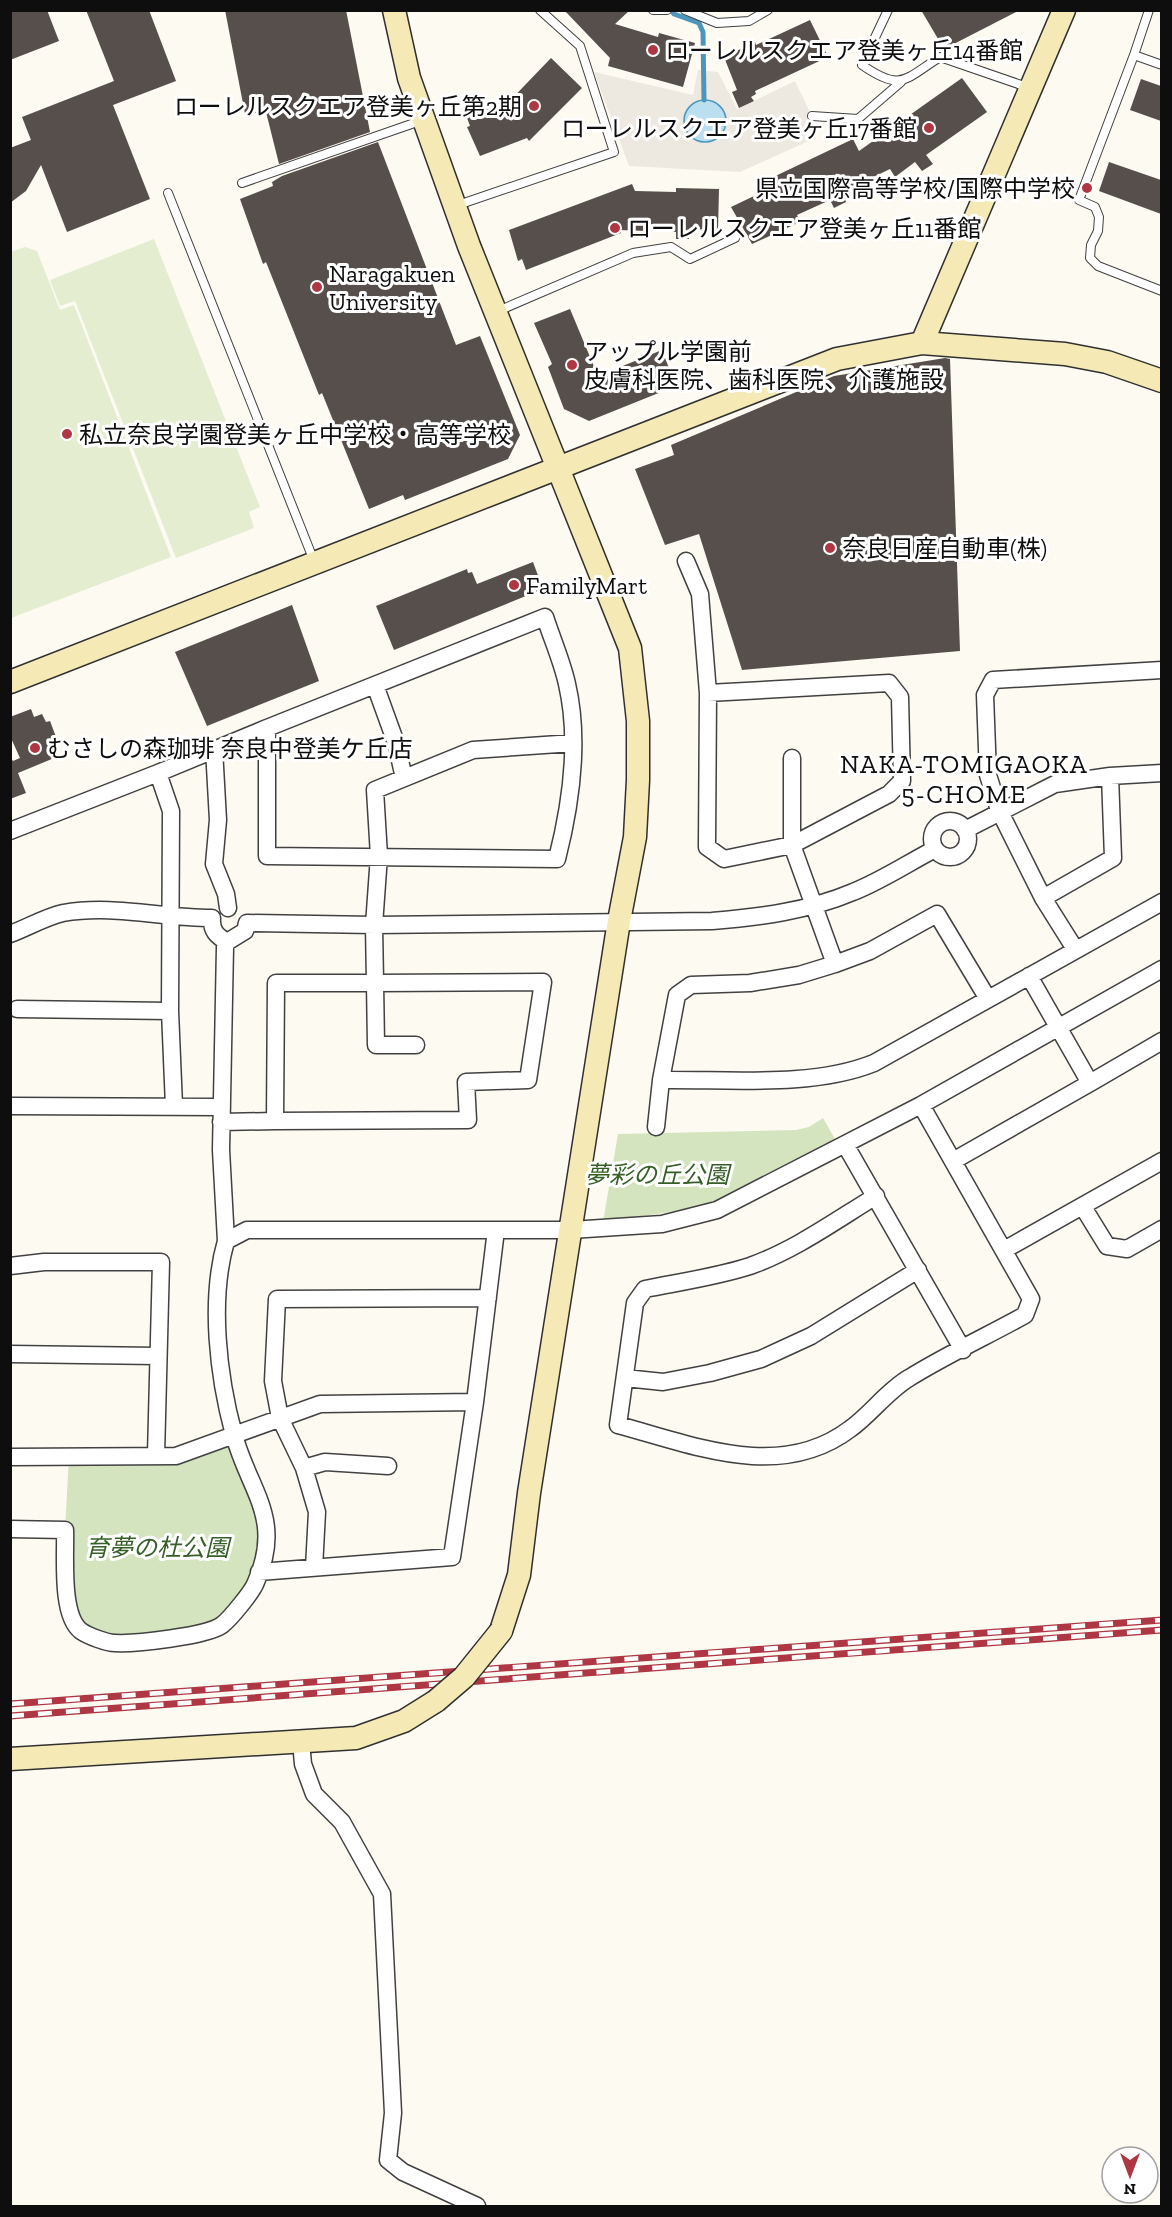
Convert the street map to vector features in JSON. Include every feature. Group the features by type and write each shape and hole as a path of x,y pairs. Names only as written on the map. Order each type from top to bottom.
{"street":[{"path":"10,1760 356,1738 404,1721 436,1701 464,1677 501,1631 519,1575 529,1493 619,921 636,837 638,721 630,648 455,207 409,78 394,10"},
{"path":"922,343 1064,10"},
{"path":"10,682 837,359 922,343 1065,354 1107,362 1161,381"},
{"path":"686,561 700,594 708,693 707,847 724,860 792,845 889,794 902,781 900,697 889,683 708,693"},
{"path":"10,831 158,773 214,749 267,728 375,686 545,618 568,684 573,743 568,817 557,859 267,856 267,728"},
{"path":"1075,950 1043,898 999,810 988,775 985,695 993,680 1161,670"},
{"path":"375,686 396,743 404,778"},
{"path":"416,1045 376,1045 374,925 379,856 375,790 473,750 573,743"},
{"path":"214,749 218,819 214,864 226,894 228,908"},
{"path":"792,758 792,845 835,964"},
{"path":"158,773 171,811 170,1011 174,1106"},
{"path":"965,830 999,810 1055,784 1110,776 1161,773"},
{"path":"1043,898 1113,858 1110,776"},
{"path":"955,822 965,830 968,840 960,854 944,856 935,849 932,837 938,826 955,822"},
{"path":"247,923 374,925 712,921 756,918 813,906 854,892 935,849"},
{"path":"661,1080 810,1078 851,1072 874,1063 1161,902"},
{"path":"10,1528 65,1530 68,1608 80,1631 112,1644 169,1640 221,1626 256,1584 267,1524 257,1489 234,1437 219,1369 219,1267 226,1242 222,1114 225,947 227,942 245,931 247,923 243,914 228,908 217,912 212,918 212,927 218,936 227,942"},
{"path":"10,934 61,914 112,910 142,911 171,918 212,918"},
{"path":"656,1127 661,1080 677,995 691,985 750,983 799,975 835,964 879,946 937,914 988,999"},
{"path":"226,1242 247,1230 571,1230 662,1224 717,1210 846,1146 1161,969"},
{"path":"1029,976 1090,1083"},
{"path":"10,1106 174,1106 275,1120 468,1120 466,1082 528,1080 543,982 276,983 275,1120"},
{"path":"17,1009 170,1011"},
{"path":"953,1161 1161,1041"},
{"path":"876,1196 805,1240 751,1265 703,1279 645,1289 635,1304 618,1425 712,1451 755,1458 788,1456 821,1446 849,1430 907,1379 1025,1315 1031,1299 921,1105"},
{"path":"846,1146 963,1350"},
{"path":"1004,1250 1161,1161"},
{"path":"1083,1207 1107,1246 1127,1249 1161,1229"},
{"path":"259,1572 452,1557 475,1402 496,1230"},
{"path":"10,1266 44,1262 161,1262 156,1455"},
{"path":"625,1378 663,1382 710,1373 761,1359 811,1336 918,1270"},
{"path":"314,1568 317,1512 304,1468 280,1418 273,1381 277,1299 488,1298"},
{"path":"10,1354 157,1356"},
{"path":"10,1457 176,1456 234,1437 320,1404 475,1402"},
{"path":"304,1468 325,1462 388,1466"},
{"path":"301,1742 303,1764 314,1794 342,1821 382,1894 393,2113 388,2160 403,2172 477,2206"}],"lane":[{"path":"455,207 618,151 580,46 540,10"},
{"path":"653,10 665,11"},
{"path":"685,10 717,23 749,21 768,10"},
{"path":"888,10 862,65 884,81 902,82"},
{"path":"1149,10 1080,200 1095,207 1099,217 1090,258 1098,266 1161,291"},
{"path":"1134,55 1161,65"},
{"path":"812,117 858,119 902,82 940,57 1030,88"},
{"path":"242,183 423,120"},
{"path":"168,193 315,564"},
{"path":"496,312 633,253 671,247 690,259 735,238"}],"green space":[{"name":"私立奈良学園登美ヶ丘中学校・高等学校","path":"154,239 260,507 249,512 254,528 176,558 75,301 60,306 50,280"},
{"name":"私立奈良学園登美ヶ丘中学校・高等学校","path":"25,247 37,251 60,310 74,305 171,557 11,618 10,252"},
{"name":"夢彩の丘公園","path":"823,1118 836,1141 736,1195 683,1210 603,1222 618,1134 796,1130 809,1127"},
{"name":"育夢の杜公園","path":"234,1437 267,1524 256,1584 221,1626 112,1644 80,1631 67,1608 65,1530 69,1456 156,1455"}],"shaded area":[{"path":"698,70 718,72 737,109 795,81 812,116 809,141 740,172 629,166 594,72 693,95"}],"water":[{"path":"705,100 713,101 720,106 725,113 725,129 720,136 713,141 705,142 697,141 690,136 685,129 684,121 685,113 690,106 697,101"}],"building":[{"path":"10,10 47,10 59,41 10,60"},
{"path":"86,10 149,10 176,81 113,105 150,199 67,232 41,165 26,191 10,203 10,148 31,140 22,117 114,81"},
{"path":"225,10 346,10 370,132 279,164 266,112 245,114"},
{"name":"ローレルスクエア登美ヶ丘14番館","path":"564,10 630,10 615,24 658,37 659,33 695,43 683,87 608,66 610,58"},
{"path":"921,10 1020,10 944,49"},
{"path":"810,20 828,57 755,91 756,94 751,97 754,101 739,108 732,92 737,90 724,57"},
{"name":"ローレルスクエア登美ヶ丘第2期","path":"551,58 582,88 529,141 527,138 480,156 467,127 470,126 466,115 495,104 499,112"},
{"path":"962,78 987,112 926,155 933,164 922,171 915,162 895,177 890,169 842,192 846,202 834,208 830,200 797,215 800,222 752,244 731,207 769,189 765,181 853,139 859,151"},
{"path":"1141,79 1161,86 1161,121 1130,110"},
{"path":"378,142 456,345 480,336 520,435 508,459 405,500 403,495 369,509 322,393 319,395 266,262 263,264 240,199 273,186 272,182 282,176"},
{"path":"1109,162 1161,180 1161,214 1099,191"},
{"name":"ローレルスクエア登美ヶ丘11番館","path":"632,184 635,191 676,192 676,188 719,189 718,230 689,229 689,239 676,239 676,232 619,230 621,233 526,270 522,259 518,261 509,230"},
{"name":"アップル学園前 皮膚科医院、歯科医院、介護施設","path":"570,309 598,376 662,350 676,386 589,421 564,409 548,367 552,364 534,323"},
{"name":"奈良日産自動車(株)","path":"950,359 960,651 742,670 699,534 665,545 635,469 674,455 671,445 834,376"},
{"path":"533,562 543,589 394,650 376,606 467,569 468,573 472,572 477,584"},
{"path":"292,605 319,681 207,726 175,652"},
{"name":"むさしの森珈琲 奈良中登美ケ丘店","path":"31,709 34,717 42,714 46,722 50,721 56,737 52,739 59,756 18,773 26,793 10,799 10,757 13,761 20,758 10,736 10,717"}],"waterway":[{"path":"671,10 674,14 699,23 703,32 704,100"}],"railway":[{"path":"10,1704 1162,1620"},
{"path":"10,1716 1162,1630"}],"place":[{"name":"ローレルスクエア登美ヶ丘14番館","path":"653,50"},
{"name":"ローレルスクエア登美ヶ丘第2期","path":"534,106"},
{"name":"ローレルスクエア登美ヶ丘17番館","path":"929,128"},
{"name":"県立国際高等学校/国際中学校","path":"1087,188"},
{"name":"ローレルスクエア登美ヶ丘11番館","path":"615,228"},
{"name":"Naragakuen University","path":"317,287"},
{"name":"アップル学園前 皮膚科医院、歯科医院、介護施設","path":"572,365"},
{"name":"私立奈良学園登美ヶ丘中学校・高等学校","path":"67,434"},
{"name":"奈良日産自動車(株)","path":"830,548"},
{"name":"FamilyMart","path":"514,585"},
{"name":"むさしの森珈琲 奈良中登美ケ丘店","path":"35,748"}],"district":[{"name":"NAKA-TOMIGAOKA 5-CHOME","path":"964,779"}]}
